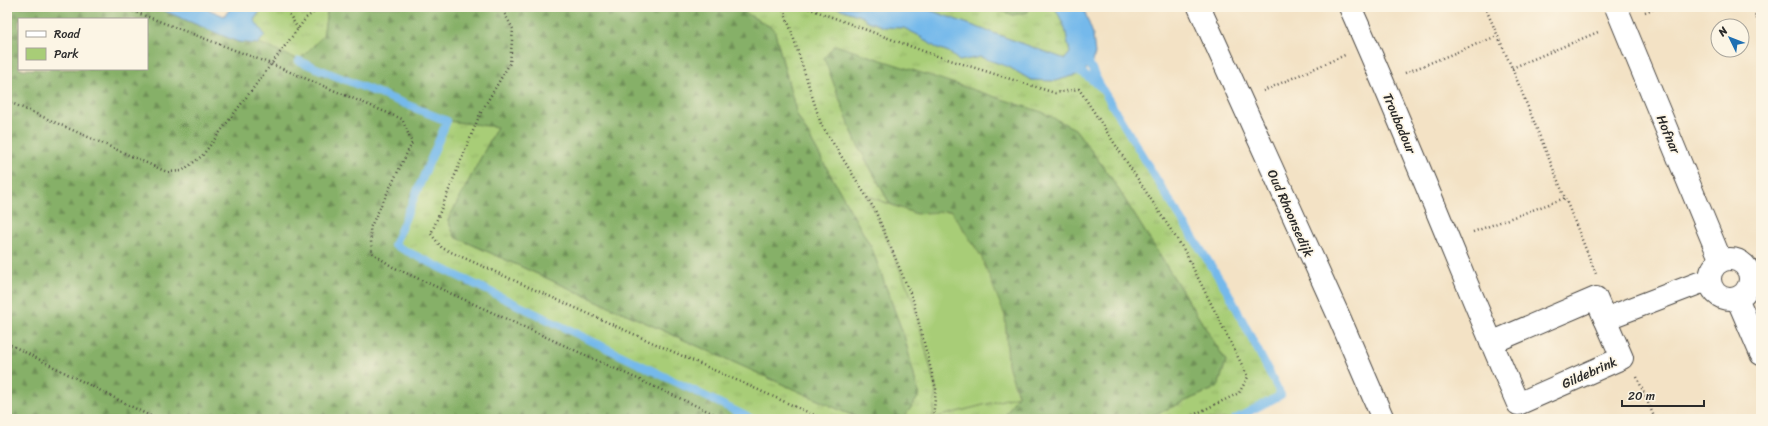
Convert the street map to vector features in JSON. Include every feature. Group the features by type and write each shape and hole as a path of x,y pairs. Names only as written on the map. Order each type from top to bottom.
{"street":[{"name":"Oud Rhoonsedijk","path":"1199,7 1240,101 1340,319 1383,419"},
{"name":"Troubadour","path":"1350,7 1450,240"},
{"name":"Hofnar","path":"1619,14 1721,261"},
{"name":"Gildebrink","path":"1450,240 1491,343 1521,411 1622,358 1596,298"},
{"path":"1729,259 1737,260 1744,264 1756,277 1742,296 1737,298 1725,298 1720,296 1712,288 1710,282 1711,272 1717,264 1721,261 1729,259"},
{"path":"1605,319 1699,283 1710,282"},
{"path":"1491,343 1596,298"},
{"path":"1737,298 1761,354"}],"path":[{"path":"122,7 271,64 402,119 412,143 370,228 372,253 393,267 725,419"},
{"path":"290,7 288,12 298,29"},
{"path":"7,101 167,172 182,171 202,156 306,18 321,7"},
{"path":"482,7 490,7"},
{"path":"501,7 513,29 510,63 480,114 431,234 442,248 823,419"},
{"path":"779,7 784,11 791,30 821,124 875,210 913,300 936,389 933,419"},
{"path":"805,7 930,54 1055,93 1079,90 1184,250 1248,377 1239,393 1185,419"},
{"path":"1485,7 1512,68 1603,292 1596,298"},
{"path":"1512,68 1619,14 1658,7"},
{"path":"1752,7 1761,28"},
{"path":"1383,82 1497,36"},
{"path":"1240,101 1367,45"},
{"path":"1450,240 1565,198"},
{"path":"7,343 156,419"},
{"path":"1622,358 1633,366 1655,419"}],"green space":[{"path":"7,7 155,7 238,42 259,43 299,60 323,36 328,7 735,7 774,29 797,115 872,249 905,339 919,396 903,419 860,419 455,237 448,220 497,127 448,121 394,245 752,419 7,419"},
{"path":"263,7 328,7 323,36 299,61 258,44 254,20"},
{"path":"735,7 835,7 861,16 868,21 884,27 904,28 918,35 935,47 949,52 959,61 980,57 1009,67 1031,80 1055,81 1083,73 1101,87 1168,198 1228,292 1281,395 1235,419 1144,419 1218,387 1226,361 1110,176 1075,129 855,140 890,204 866,195 875,211 913,300 936,389 933,418 1018,396 1003,419 903,419 919,396 905,339 872,249 797,115 774,29"},
{"path":"921,7 989,7 1013,15 1028,12 1029,7 1055,7 1065,28 1070,53 1065,59"},
{"path":"989,7 1029,7 1028,12 1013,15"},
{"path":"835,45 1042,112 1075,129 1110,176 1226,361 1218,387 1144,419 1003,419 1018,395 1008,365 1005,316 951,211 916,214 890,204 855,140 824,58"},
{"path":"447,121 498,126 448,220 455,237 860,419 752,419 394,245"},
{"path":"865,195 916,214 951,211 981,256 1005,316 1008,365 1018,396 933,418 936,389 913,300 875,211"}],"water":[{"path":"155,7 203,7 224,16 232,7 263,7 254,20 265,35 258,44 238,42"},
{"path":"835,7 921,7 1065,59 1070,53 1065,28 1055,7 1083,7 1093,34 1095,55 1090,65 1083,73 1055,81 1031,80 1009,67 980,57 959,61 949,52 935,47 918,35 904,28 884,27 868,21 861,16"}],"waterway":[{"path":"1085,55 1101,87 1168,198 1228,292 1281,395 1235,419"},
{"path":"299,61 447,121 394,245 752,419"},
{"path":"1074,70 1083,73 1099,86"}]}
